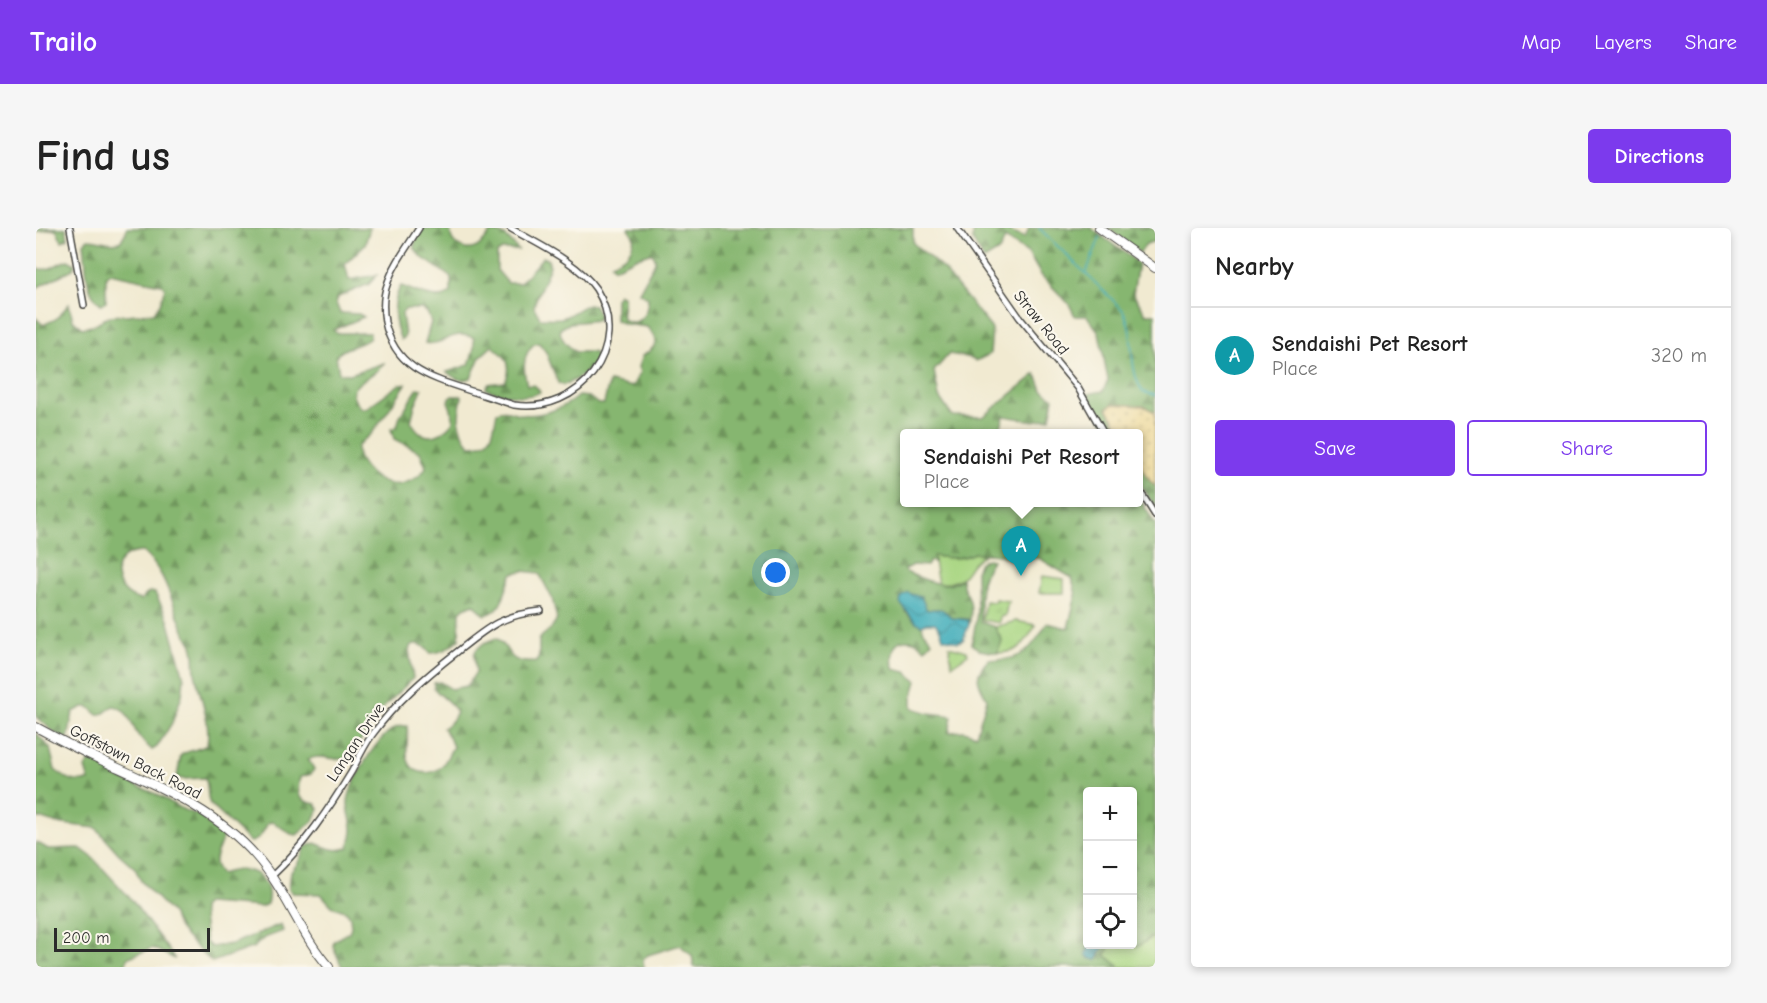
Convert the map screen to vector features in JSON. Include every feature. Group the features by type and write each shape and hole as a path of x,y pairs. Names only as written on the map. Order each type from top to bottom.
{"main road":[{"path":"1099,228 1155,268"},
{"name":"Goffstown Back Road","path":"36,727 190,803 243,842 272,876 314,947 329,967"}],"street":[{"path":"70,228 84,305"},
{"path":"419,228 392,274 385,292 386,324 400,354 413,368 436,380 514,405 546,405 574,392 592,374 605,346 606,314 600,296 585,275 510,228"},
{"name":"Straw Road","path":"957,228 1016,313 1078,388 1101,429"},
{"path":"1143,496 1155,516"},
{"name":"Langan Drive","path":"272,876 297,851 319,822 372,735 421,681 497,622 514,614 541,610"}],"green space":[{"path":"36,228 66,228 68,238 62,241 57,231 53,229 36,232"},
{"path":"126,228 370,228 365,244 345,264 349,280 377,275 369,284 338,297 336,303 340,313 359,314 364,317 333,330 337,333 370,333 370,338 336,356 339,373 350,374 384,363 380,369 355,387 354,400 361,408 366,408 400,384 406,384 372,433 359,444 357,451 365,468 381,481 403,484 419,476 426,467 420,452 394,439 391,429 397,427 400,416 418,388 422,389 411,421 420,433 433,436 443,432 453,421 448,401 451,396 462,396 459,411 460,427 470,445 478,445 491,436 497,412 506,411 527,415 543,413 566,405 578,396 589,397 598,404 604,404 609,382 632,387 640,372 638,367 642,356 654,347 655,340 647,327 615,320 615,299 618,294 623,297 622,319 634,322 642,318 648,298 639,292 655,262 655,257 651,253 614,268 611,264 627,254 631,248 634,237 628,228 913,228 913,243 944,270 992,329 990,354 976,361 949,354 934,371 939,397 952,416 983,417 1036,374 1042,390 1054,398 1050,418 1034,421 1004,416 1000,429 900,429 900,507 1143,507 1143,504 1155,524 1155,936 1137,946 1137,787 1083,787 1083,949 1109,949 1105,955 1120,967 694,967 692,956 680,945 648,955 643,959 644,967 342,967 333,946 334,941 349,932 350,917 347,912 332,906 321,894 293,893 289,889 291,872 305,847 315,843 336,850 349,847 352,829 348,808 350,792 370,754 388,733 398,727 407,726 407,757 413,768 426,773 436,771 442,766 453,747 443,728 455,716 456,711 434,688 434,683 440,682 451,689 467,686 476,672 474,655 476,650 484,643 496,638 510,655 519,661 536,662 539,657 539,640 551,629 557,619 552,598 539,573 523,571 513,573 500,604 492,613 485,615 474,604 460,612 459,640 434,653 430,653 419,644 411,645 409,650 413,678 379,712 351,755 339,759 319,757 308,759 314,769 311,774 300,777 299,793 302,799 316,804 319,809 314,820 297,835 291,834 273,822 268,823 259,838 250,842 210,804 205,778 182,779 177,777 181,755 207,745 207,719 195,673 192,645 158,569 143,552 123,558 118,565 117,573 123,590 131,596 141,600 149,592 155,593 168,619 184,678 182,695 172,723 157,747 152,750 139,737 122,709 113,706 98,715 89,707 83,707 73,712 68,739 57,735 36,716 36,318 43,325 56,319 69,304 73,320 82,328 92,326 110,316 154,313 160,304 165,288 161,284 110,273 106,276 106,302 101,304 91,292 84,243 88,239 111,243 120,242","holes":["974,553 1001,555 1010,560 1039,558 1072,578 1076,595 1068,628 1047,623 1036,640 1024,652 1009,659 989,659 978,679 987,699 976,735 964,731 949,732 952,716 912,708 912,698 917,681 906,672 893,669 895,646 900,641 907,640 914,641 925,649 932,641 923,630 922,625 906,612 921,597 927,610 940,609 951,618 968,619 969,625 971,612 970,601 962,579 948,584 935,583 904,570 913,565 927,566 930,561 934,562 933,556 959,558"]},
{"path":"421,228 451,228 454,242 467,249 479,246 491,232 503,235 518,250 502,250 497,253 497,270 508,283 520,283 543,257 548,260 550,266 534,307 540,318 565,317 589,305 594,305 599,315 597,320 570,323 560,329 563,339 575,352 593,352 597,357 588,371 563,385 558,383 546,352 539,343 534,344 525,358 525,374 527,385 535,386 540,392 528,396 498,393 486,389 488,384 505,382 508,366 505,357 492,346 480,357 471,378 464,380 447,372 469,365 474,348 474,338 460,335 437,343 425,343 431,322 427,312 422,309 406,309 402,313 405,336 401,340 395,306 401,286 439,297 451,293 451,277 420,256 414,247 416,236"},
{"path":"975,228 1008,228 1010,232 1025,238 1029,228 1091,228 1138,263 1133,294 1146,314 1155,314 1155,412 1143,406 1107,408 1120,429 1108,429 1088,394 1103,391 1108,380 1099,332 1087,316 1075,316 1069,304 1041,275 1028,253 1005,238 1000,250 984,260 972,239"},
{"path":"1108,228 1155,228 1155,241 1146,244 1140,253"},
{"path":"68,260 75,264 73,269 36,288 36,268 49,268"},
{"path":"1143,470 1155,486 1155,507 1143,488"},
{"path":"974,553 983,555 962,577 938,584 933,556 959,558"},
{"path":"987,559 992,560 982,583 981,622 995,627 1002,641 997,653 979,650 972,644 977,613 976,571 980,562"},
{"path":"1042,576 1064,579 1064,593 1039,593"},
{"path":"995,599 1008,601 1005,616 1000,616 999,623 982,620 985,601 994,602"},
{"path":"1016,621 1036,625 1017,649 997,653 1002,641 995,627"},
{"path":"949,646 967,651 968,654 952,665"},
{"path":"36,733 50,748 55,770 63,776 74,781 89,781 85,768 89,762 96,761 103,764 121,779 200,816 223,835 215,859 217,869 221,874 244,870 261,877 267,886 267,904 261,907 207,903 202,908 206,942 211,947 232,944 281,924 283,931 264,938 254,947 212,962 183,934 173,915 141,881 135,868 96,828 55,823 36,817"},
{"path":"36,842 48,849 80,848 92,857 131,899 175,959 153,948 129,957 124,967 36,967"},
{"path":"1155,936 1155,967 1120,967 1105,955 1109,949 1137,949 1138,946"}],"sand":[{"path":"1113,404 1143,406 1155,412 1155,486 1143,470 1143,429 1120,429 1107,408"}],"water":[{"path":"908,593 921,597 927,610 940,609 951,618 968,620 969,625 963,640 958,642 943,638 935,623 922,625 916,622 900,603 901,598"},
{"path":"1088,949 1102,949 1097,960 1089,958 1086,954"}],"waterway":[{"path":"1039,228 1122,309 1127,318 1138,382 1143,392 1155,395"},
{"path":"1086,273 1100,237"}],"place":[{"name":"Sendaishi Pet Resort","path":"1021,576"}]}
